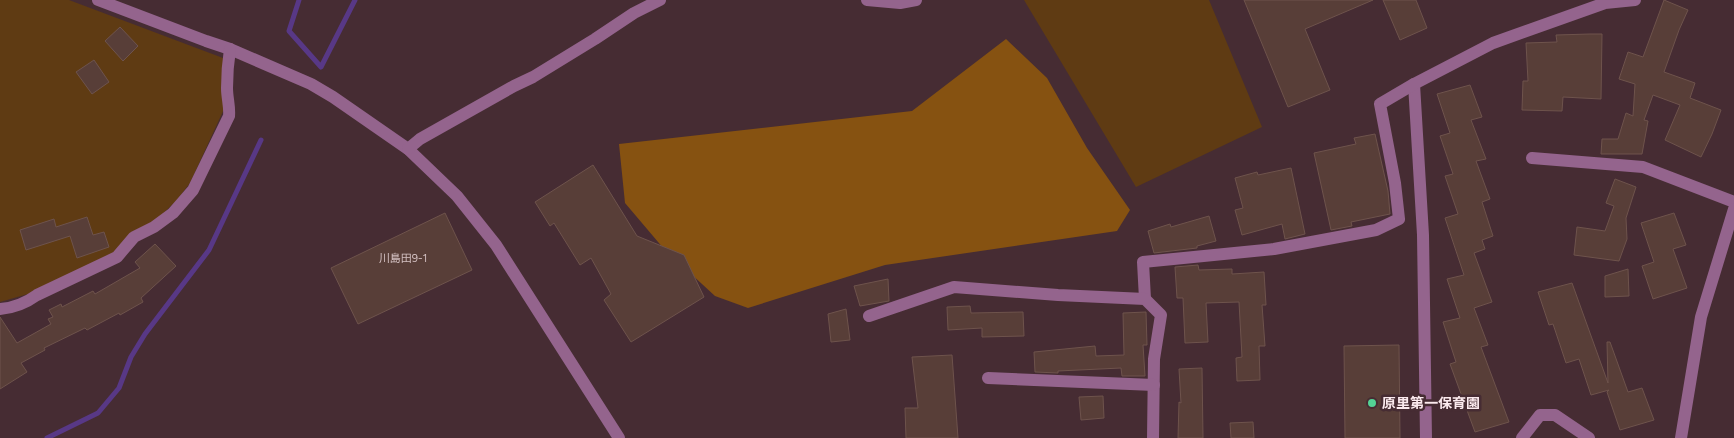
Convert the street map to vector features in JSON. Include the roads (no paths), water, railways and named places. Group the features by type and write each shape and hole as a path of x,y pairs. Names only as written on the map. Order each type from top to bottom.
{"street":[{"path":"98,0 230,49 311,84 333,96 408,150 457,196 496,245 619,438"},
{"path":"408,150 420,139 533,77 595,40 634,13 660,0"},
{"path":"867,0 900,3 916,0"},
{"path":"1144,299 1143,262 1274,249 1376,230 1400,218 1380,104 1493,43 1604,1 1635,0"},
{"path":"0,309 9,309 29,301 117,257 134,238 154,227 184,201 192,190 228,116 230,109 227,91 227,70 230,49"},
{"path":"1414,84 1423,235 1426,438"},
{"path":"1532,158 1642,167 1734,202"},
{"path":"1680,438 1702,316 1734,208"},
{"path":"869,316 954,287 1144,299 1161,314 1154,359 1153,438"},
{"path":"988,378 1154,384"},
{"path":"1522,438 1540,415 1555,415 1589,438"}],"waterway":[{"path":"299,0 289,31 321,67 355,0"},
{"path":"47,438 98,413 119,388 131,357 145,334 209,250 261,140"}],"place":[{"name":"原里第一保育園","path":"1372,403"}]}
